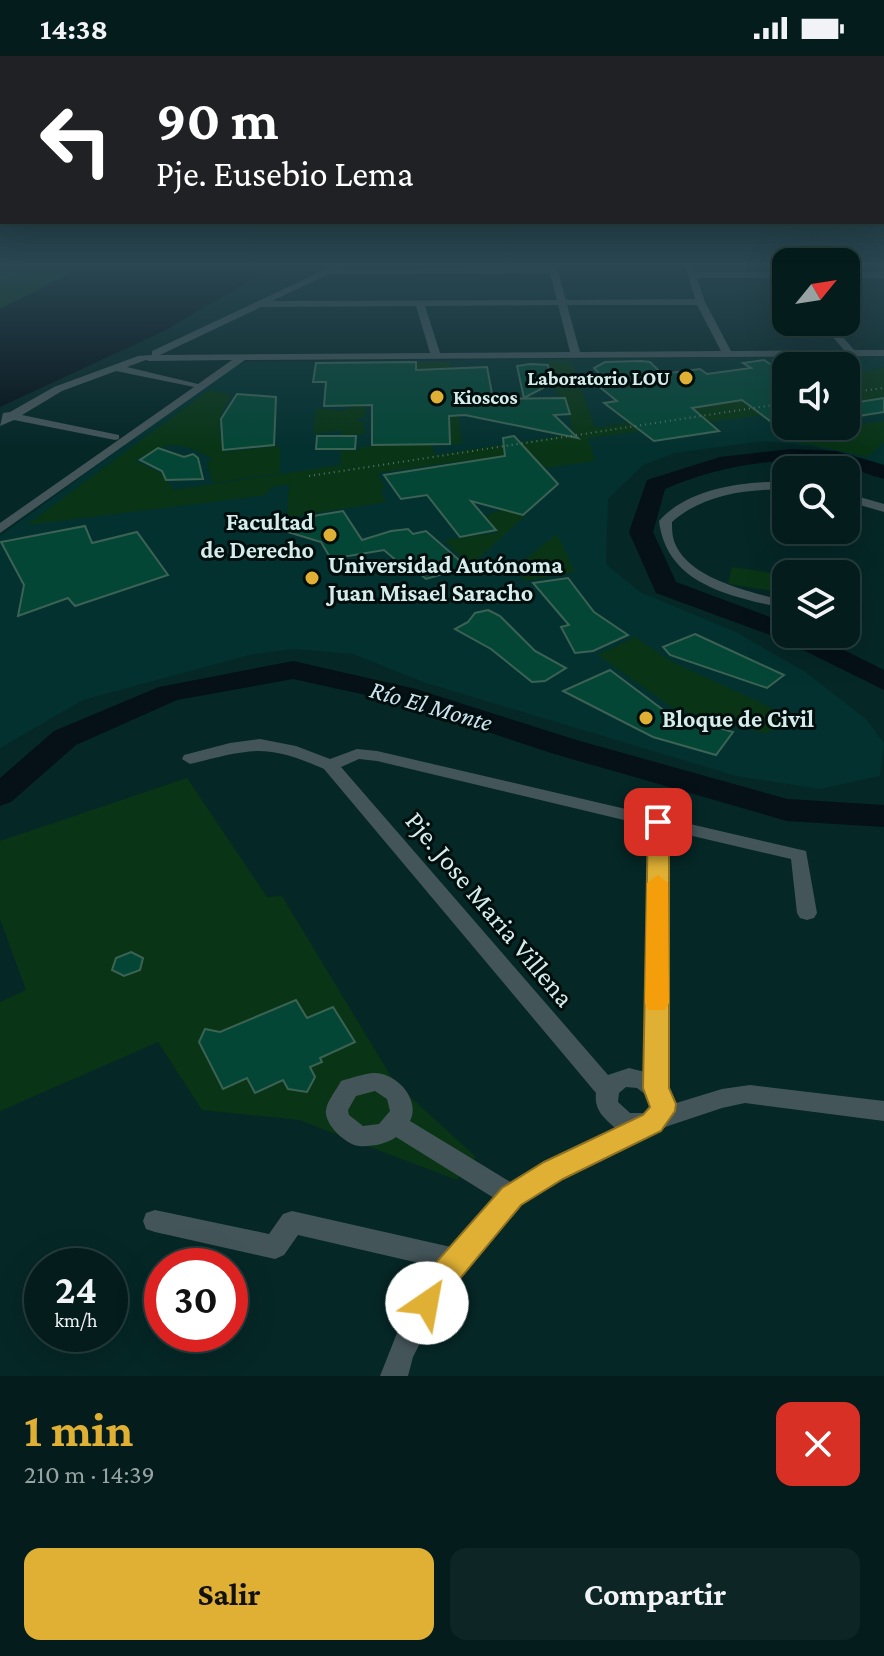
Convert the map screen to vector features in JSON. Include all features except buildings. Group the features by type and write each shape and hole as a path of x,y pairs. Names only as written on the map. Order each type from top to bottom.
{"street":[{"path":"3,417 62,381 148,355 209,327"},
{"path":"3,417 58,389 211,327"},
{"path":"427,327 435,354"},
{"path":"568,327 576,355"},
{"path":"713,327 727,353"},
{"path":"837,336 850,351"},
{"path":"148,355 884,352"},
{"path":"0,519 115,437 237,357 884,352"},
{"path":"0,529 237,357"},
{"path":"114,368 193,384"},
{"path":"3,417 115,437"},
{"path":"772,486 755,485 703,500 670,515 665,521 665,529 672,554 692,571 721,586 772,601"},
{"path":"860,501 884,508"},
{"path":"190,759 245,742 276,744 330,765 357,754 377,756 800,855 807,913"},
{"name":"Pje. Jose Maria Villena","path":"330,765 607,1090"},
{"path":"656,1088 639,1078 629,1077 612,1083 607,1090 607,1106 617,1119 634,1126 648,1124 662,1111 663,1104 656,1088 658,822"},
{"path":"394,1376 397,1354 443,1277 512,1196 553,1170 648,1124 746,1094 884,1111"},
{"path":"396,1125 512,1196"},
{"path":"155,1221 275,1247 292,1222 457,1260"}],"path":[{"path":"860,391 884,388"},
{"path":"309,476 772,405"}],"shaded area":[{"path":"0,327 172,327 164,331 0,407"},
{"name":"Universidad Autónoma Juan Misael Saracho","path":"860,356 884,356 884,465 860,459 860,456 813,446 763,441 675,453 643,465 608,499 606,564 640,592 736,632 807,673 867,720 884,743 880,776 820,789 736,776 423,682 353,654 294,649 253,654 83,700 0,748 0,536 231,367 247,362 772,357 772,440 860,440"}],"green space":[{"path":"547,361 571,361 595,428 695,412 694,409 772,393 772,414 588,438 595,461 546,468 532,454 494,459 506,473 503,479 511,481 519,492 507,494 504,498 481,493 472,496 464,489 409,498 409,495 495,483 476,459 377,473 385,488 380,490 386,502 287,518 289,484 272,487 265,495 27,525 209,390 232,395 223,409 220,422 224,452 280,446 280,473 213,483 207,463 213,459 189,448 172,445 156,449 135,461 161,473 174,490 341,465 340,451 360,450 360,447 413,445 417,362 450,362 453,378 447,380 454,383 462,444 431,445 435,455 573,434 566,397 559,397 553,382 559,380 551,376"},
{"path":"884,368 884,398 860,402 860,372"},
{"path":"365,406 366,417 355,419 364,423 365,434 343,435 340,430 313,434 316,408 343,411"},
{"path":"884,421 884,442 868,457 790,440 860,440 860,425"},
{"path":"502,510 525,516 470,566 444,540 498,533 486,515"},
{"path":"557,534 575,572 526,581 513,569"},
{"path":"732,567 772,573 772,591 728,584"},
{"path":"635,637 672,662 790,716 766,734 673,708 598,655"},
{"path":"187,778 267,897 282,896 395,1083 476,1157 457,1180 299,1120 202,1110 158,1042 0,1111 0,1002 26,990 0,919 0,841"}],"waterway":[{"name":"Río El Monte","path":"772,627 665,587 641,532 655,485 720,463 768,456 837,458 884,472"},
{"name":"Río El Monte","path":"819,648 884,681"},
{"name":"Río El Monte","path":"0,795 65,738 169,693 293,670 406,695 562,746 787,810 884,816"}],"slow traffic":[{"path":"657,1003 658,883"}],"place":[{"name":"Laboratorio LOU","path":"686,378"},
{"name":"Kioscos","path":"437,397"},
{"name":"Facultad de Derecho","path":"330,535"},
{"name":"Universidad Autónoma Juan Misael Saracho","path":"312,578"},
{"name":"Bloque de Civil","path":"646,718"}],"route":[{"path":"427,1303 443,1277 512,1196 553,1170 652,1123 662,1111 661,1096 656,1088 658,822"}]}
